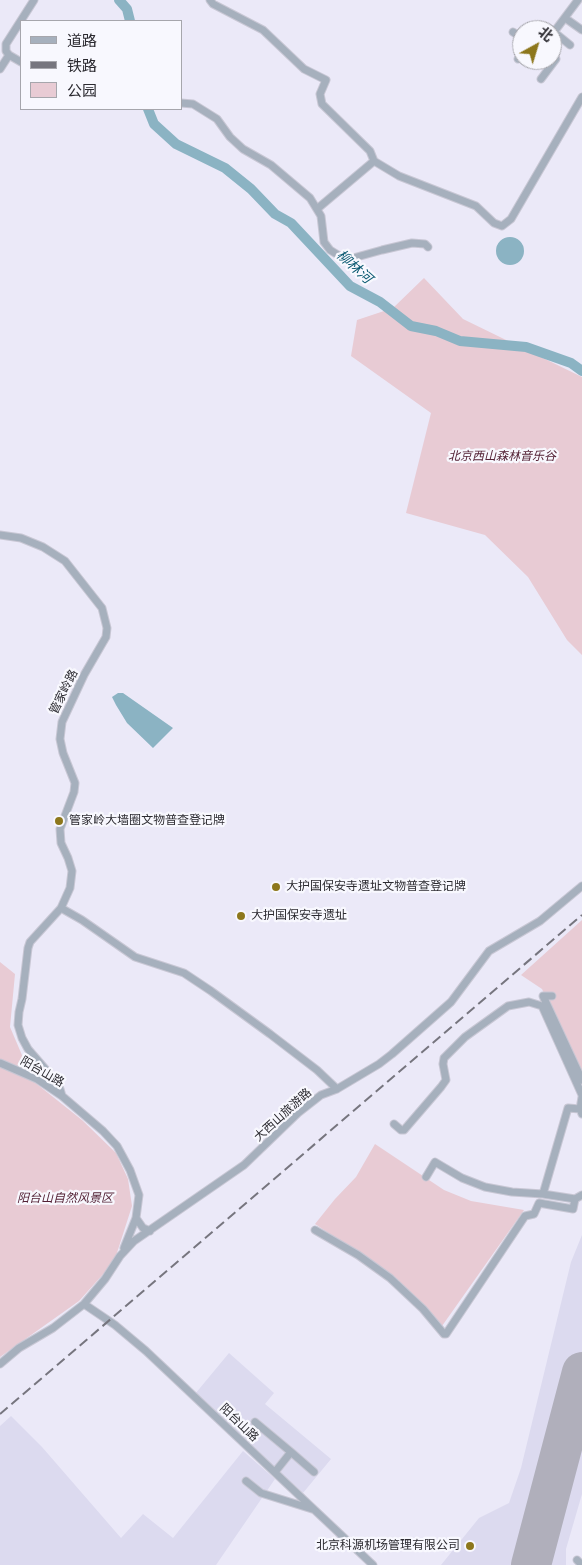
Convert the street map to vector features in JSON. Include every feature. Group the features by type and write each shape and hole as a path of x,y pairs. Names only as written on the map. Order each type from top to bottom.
{"street":[{"path":"21,20 34,0"},
{"path":"210,0 213,4 264,30 304,69 326,80 320,94 322,104 370,151 374,161 399,176 476,206 494,223 502,226 511,219 582,98"},
{"path":"562,22 578,0"},
{"path":"565,18 582,30"},
{"path":"20,22 6,44 6,51 9,55 20,61"},
{"path":"562,39 570,45"},
{"path":"0,69 9,55"},
{"path":"541,79 547,70"},
{"path":"182,103 193,104 217,119 230,137 243,149 271,165 310,198 321,216 324,242 330,250 346,260 412,244 424,244 428,247"},
{"path":"317,209 374,161"},
{"name":"管家岭路","path":"0,535 21,538 43,547 65,561 102,608 107,628 106,637 77,689 60,730 63,753 75,783 74,792 60,829 61,843 72,870 70,888 61,908 30,942 18,1025 28,1050 47,1071 60,1089 62,1096"},
{"name":"大西山旅游路","path":"0,1364 19,1348 53,1328 84,1304 105,1279 120,1256 134,1241 244,1165 311,1102 379,1064 451,1002 489,951 540,922 582,886"},
{"path":"61,908 82,920 135,957 184,973 270,1034 337,1088"},
{"path":"552,996 543,996 582,1080"},
{"path":"394,1124 401,1130 404,1130 441,1087 446,1080 443,1064 444,1058 465,1037 508,1006 529,1002 542,1006 582,1096 581,1112 568,1108 543,1194"},
{"name":"阳台山路","path":"0,1063 37,1079 62,1096 103,1131 125,1158 136,1182 139,1195 136,1218 120,1256"},
{"path":"315,1230 358,1255 390,1278 446,1334 525,1216 534,1214 539,1203 573,1208 578,1197 512,1192 485,1186 462,1178 435,1162 426,1177"},
{"path":"136,1218 143,1228 150,1231"},
{"name":"阳台山路","path":"84,1304 94,1309 146,1350 373,1565"},
{"path":"255,1422 314,1472"},
{"path":"275,1472 291,1452"},
{"path":"246,1481 260,1493 314,1510"}],"shaded area":[{"path":"510,237 520,241 524,251 520,261 510,265 500,261 496,251 500,241"},
{"path":"118,693 123,693 173,728 153,748 127,723 112,697"},
{"path":"582,1235 582,1494 566,1549 566,1565 441,1565 479,1518 509,1503 521,1468 571,1262"},
{"path":"229,1353 274,1393 265,1404 331,1459 303,1493 195,1394"},
{"path":"11,1416 42,1447 121,1538 143,1514 173,1538 243,1451 275,1479 216,1565 0,1565 0,1426"}],"green space":[{"name":"北京西山森林音乐谷","path":"424,278 463,319 582,377 582,655 567,640 528,577 485,535 406,513 431,413 351,356 357,320 393,308"},
{"path":"582,920 582,1075 542,989 521,975"},
{"name":"阳台山自然风景区","path":"0,962 15,974 10,1027 33,1081 82,1120 116,1153 128,1179 132,1206 114,1262 79,1301 0,1357"},
{"path":"375,1144 444,1190 471,1201 524,1210 442,1326 395,1277 315,1224 356,1177"}],"waterway":[{"name":"柳林河","path":"119,0 127,9 130,20"},
{"name":"柳林河","path":"148,110 154,124 176,144 225,168 251,189 275,214 291,223 350,286 380,302 411,326 436,331 460,341 526,347 571,363 582,371"}],"runway":[{"path":"531,1565 582,1372"}],"railway":[{"path":"0,1414 582,915"}],"place":[{"name":"管家岭大墙圈文物普查登记牌","path":"59,821"},
{"name":"大护国保安寺遗址文物普查登记牌","path":"276,887"},
{"name":"大护国保安寺遗址","path":"241,916"},
{"name":"北京科源机场管理有限公司","path":"470,1546"}]}
